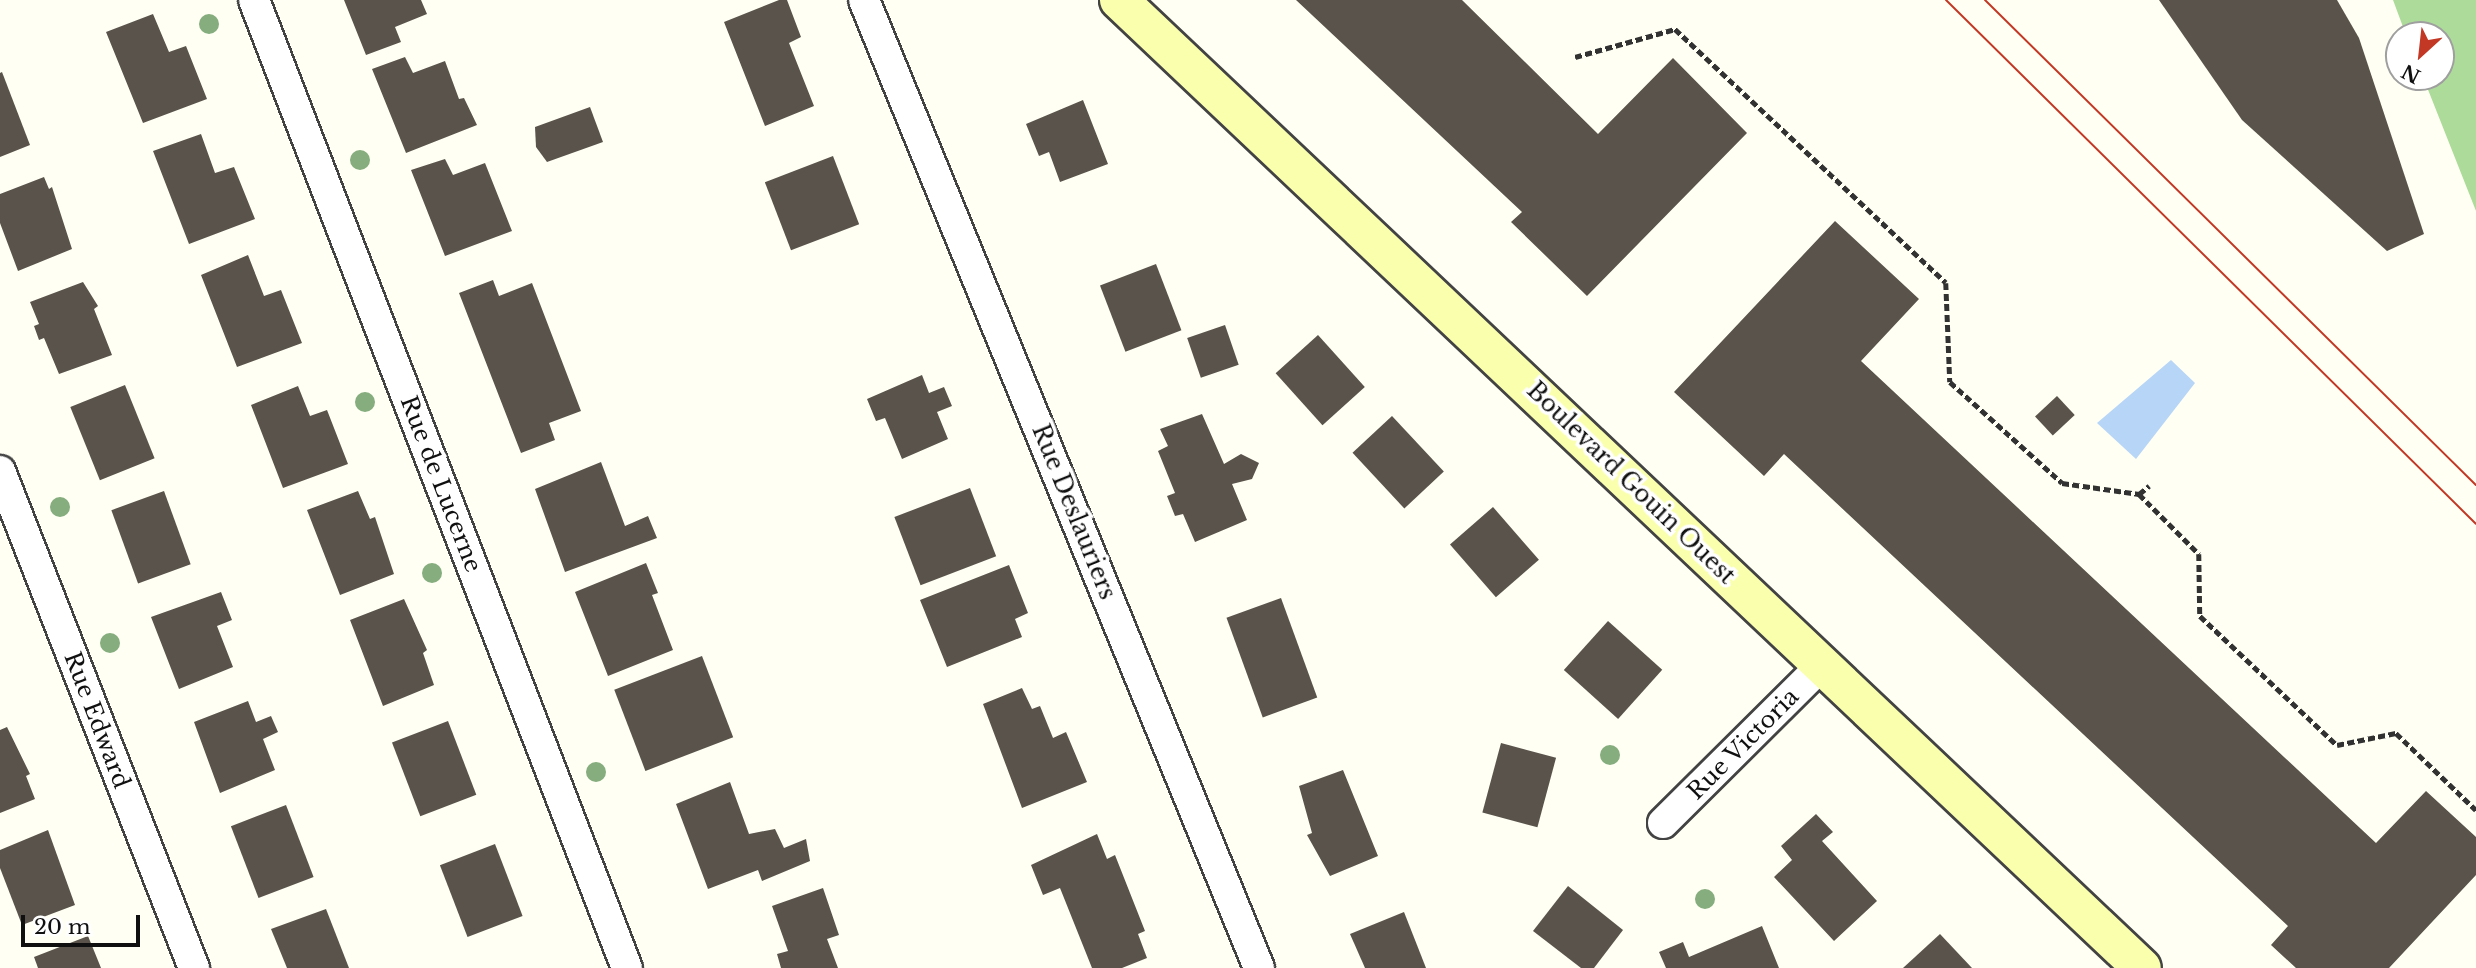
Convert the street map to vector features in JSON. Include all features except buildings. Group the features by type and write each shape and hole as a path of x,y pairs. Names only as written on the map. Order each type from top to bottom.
{"main road":[{"name":"Boulevard Gouin Ouest","path":"1119,0 2142,968"}],"street":[{"name":"Rue de Lucerne","path":"254,0 627,968"},
{"name":"Rue Deslauriers","path":"864,0 890,56 1259,968"},
{"name":"Rue Deslauriers","path":"876,0 890,56"},
{"name":"Rue Edward","path":"0,471 194,968"},
{"name":"Rue Victoria","path":"1663,823 1822,666"}],"path":[{"path":"1575,57 1675,29 1946,283 1950,382 2062,483 2139,494 2199,554 2200,616 2337,745 2396,733 2476,810"},
{"path":"2139,494 2149,486"}],"green space":[{"path":"2393,0 2476,0 2476,211 2429,91 2455,91 2455,21 2401,21"}],"water":[{"path":"2171,360 2195,383 2136,459 2097,423"}],"tram line":[{"path":"1946,0 2476,524"},
{"path":"1985,0 2476,485"}]}
